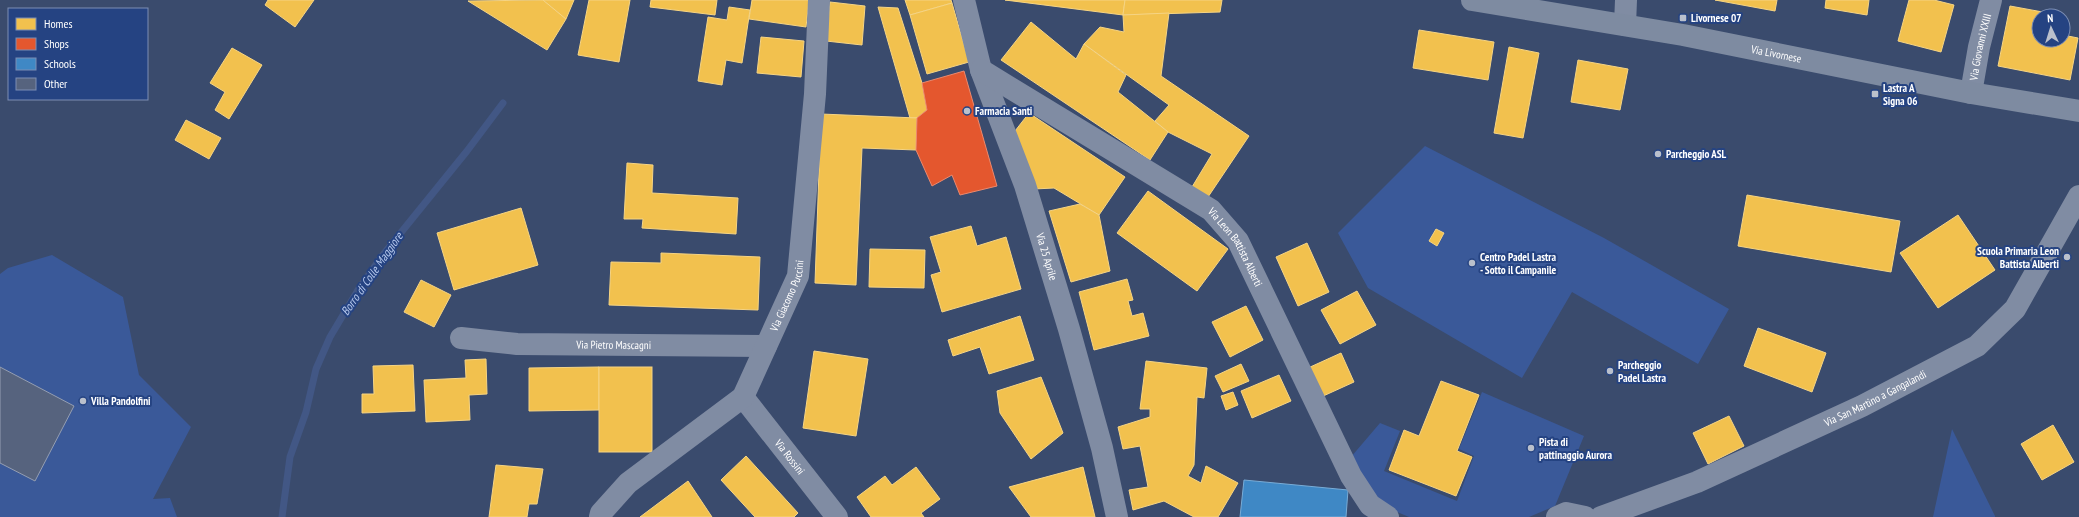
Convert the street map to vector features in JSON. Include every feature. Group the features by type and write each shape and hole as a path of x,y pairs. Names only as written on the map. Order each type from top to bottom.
{"main road":[{"name":"Via Livornese","path":"1472,0 1683,35 1971,93 2079,111"}],"street":[{"name":"Via Giacomo Puccini","path":"600,517 601,513 628,483 743,397 798,276 815,94 819,0"},
{"name":"Via 25 Aprile","path":"964,0 981,70 1025,185 1066,322 1102,448 1117,517"},
{"path":"1625,25 1626,0"},
{"name":"Via Giovanni XXIII","path":"1971,93 1979,47 1991,0"},
{"name":"Via Leon Battista Alberti","path":"981,70 1210,210 1238,241 1351,476 1370,506 1388,517"},
{"name":"Via San Martino a Gangalandi","path":"1601,517 1697,482 1862,406 1977,346 2015,308 2079,196"},
{"name":"Via Pietro Mascagni","path":"461,338 517,344 766,346"},
{"name":"Via Rossini","path":"743,397 837,517"},
{"path":"1557,517 1566,513 1585,517"}],"shaded area":[{"name":"Centro Padel Lastra - Sotto il Campanile","path":"1425,146 1604,238 1729,309 1698,364 1572,292 1522,378 1368,288 1338,233"},
{"name":"Villa Pandolfini","path":"52,255 123,297 139,375 191,427 153,499 170,498 177,517 0,517 0,274 8,268"},
{"path":"1482,392 1584,436 1555,506 1529,517 1409,517 1390,509 1373,498 1351,457 1380,423 1400,431 1384,471 1457,501 1474,456 1459,449"},
{"path":"1952,429 1995,516 1995,517 1933,517"}],"building: Homes":[{"path":"268,0 314,0 295,27 265,5"},
{"path":"543,0 566,19 547,50 468,1"},
{"path":"543,0 574,0 566,19"},
{"path":"589,0 630,0 619,62 578,55"},
{"path":"651,0 717,0 715,15 650,7"},
{"path":"752,0 809,0 806,27 749,19"},
{"path":"905,0 951,0 952,3 910,15"},
{"path":"1005,0 1125,0 1123,15"},
{"path":"1125,0 1222,0 1220,12 1123,15"},
{"path":"1715,0 1777,0 1775,11"},
{"path":"1826,0 1869,0 1867,15 1825,8"},
{"path":"1909,0 1934,0 1954,5 1941,52 1898,41"},
{"path":"830,2 865,6 862,45 826,41"},
{"path":"952,3 969,62 927,74 910,15"},
{"path":"2010,6 2031,10 2031,48 2071,48 2071,37 2078,38 2070,80 1998,66"},
{"path":"729,7 750,10 742,63 726,60 722,85 698,81 708,17 727,20"},
{"path":"878,7 898,8 922,83 927,110 917,118 910,118"},
{"path":"1169,13 1161,76 1249,136 1208,197 1192,187 1212,154 1168,132 1155,121 1169,105 1084,44 1100,27 1124,32 1123,15"},
{"path":"1031,22 1076,59 1084,44 1126,75 1118,92 1168,132 1150,160 1001,60"},
{"path":"1419,30 1494,42 1488,80 1413,68"},
{"path":"761,37 804,41 801,77 757,73"},
{"path":"1509,47 1539,53 1523,138 1494,133"},
{"path":"232,48 262,65 229,119 215,110 225,92 210,83"},
{"path":"1578,60 1628,69 1620,110 1571,102"},
{"path":"1029,113 1125,177 1099,215 1054,188 1034,189 1015,131"},
{"path":"821,114 917,118 916,150 862,148 856,285 815,283"},
{"path":"186,120 221,138 209,159 175,140"},
{"path":"627,163 653,165 652,193 738,198 736,234 642,228 643,219 624,219"},
{"path":"1148,191 1228,249 1197,291 1117,233"},
{"path":"1747,195 1900,221 1891,272 1738,246"},
{"path":"1080,204 1099,215 1110,271 1071,282 1049,211"},
{"path":"521,208 538,265 454,290 437,233"},
{"path":"1958,215 1995,270 1938,308 1900,253"},
{"path":"971,226 977,246 1006,237 1021,289 942,312 931,275 941,272 930,237"},
{"path":"1436,229 1444,233 1437,246 1429,241"},
{"path":"1307,243 1329,292 1298,306 1276,257"},
{"path":"870,249 925,250 924,288 869,287"},
{"path":"661,253 760,257 758,310 609,305 611,262 661,263"},
{"path":"1127,279 1133,300 1128,301 1132,316 1143,313 1149,336 1094,350 1079,292"},
{"path":"421,280 451,295 434,327 404,312"},
{"path":"1357,291 1376,325 1340,344 1321,310"},
{"path":"1246,306 1263,340 1230,357 1212,322"},
{"path":"1020,316 1034,360 989,374 980,347 953,356 948,340"},
{"path":"1758,328 1826,353 1812,392 1744,366"},
{"path":"814,351 868,359 856,436 803,428"},
{"path":"1341,353 1354,382 1321,397 1308,368"},
{"path":"486,359 487,394 469,395 470,420 426,422 424,380 466,378 465,360"},
{"path":"1146,361 1207,368 1204,398 1197,397 1194,465 1188,476 1201,483 1206,466 1238,483 1218,517 1194,517 1164,501 1133,510 1129,490 1148,487 1140,446 1123,449 1118,427 1150,417 1150,409 1140,409"},
{"path":"1241,364 1249,381 1223,392 1215,376"},
{"path":"413,365 415,411 362,413 362,394 374,394 373,366"},
{"path":"599,367 599,410 529,411 529,368"},
{"path":"599,367 652,367 652,452 599,452"},
{"path":"1279,375 1291,401 1252,418 1241,391"},
{"path":"1041,377 1063,433 1031,459 1000,413 997,391"},
{"path":"1441,381 1479,395 1457,451 1472,457 1456,496 1389,470 1404,430 1419,436"},
{"path":"1233,392 1238,405 1226,410 1221,396"},
{"path":"1729,416 1744,446 1708,464 1693,433"},
{"path":"2053,425 2074,462 2042,480 2021,444"},
{"path":"746,456 798,513 794,517 755,517 721,480"},
{"path":"496,465 543,469 537,504 529,504 527,517 489,517"},
{"path":"916,467 940,499 921,513 924,517 871,517 857,497 885,476 892,485"},
{"path":"1083,467 1095,517 1031,517 1009,487"},
{"path":"688,481 712,517 640,517"}],"building: Shops":[{"path":"964,71 997,186 960,195 952,175 932,186 916,150 917,118 927,110 922,83"}],"building: Schools":[{"path":"1244,480 1348,490 1346,517 1240,517"}],"building: Other":[{"name":"Villa Pandolfini","path":"0,367 74,406 35,481 0,463"}],"waterway":[{"name":"Borro di Colle Maggiore","path":"282,517 290,457 306,412 316,369 330,337 358,290 382,256 467,151 503,103"}],"place":[{"name":"Livornese 07","path":"1683,18"},
{"name":"Lastra A Signa 06","path":"1875,94"},
{"name":"Farmacia Santi","path":"967,111"},
{"name":"Parcheggio ASL","path":"1658,154"},
{"name":"Scuola Primaria Leon Battista Alberti","path":"2067,257"},
{"name":"Centro Padel Lastra - Sotto il Campanile","path":"1472,263"},
{"name":"Parcheggio Padel Lastra","path":"1610,371"},
{"name":"Villa Pandolfini","path":"83,401"},
{"name":"Pista di pattinaggio Aurora","path":"1531,448"}]}
